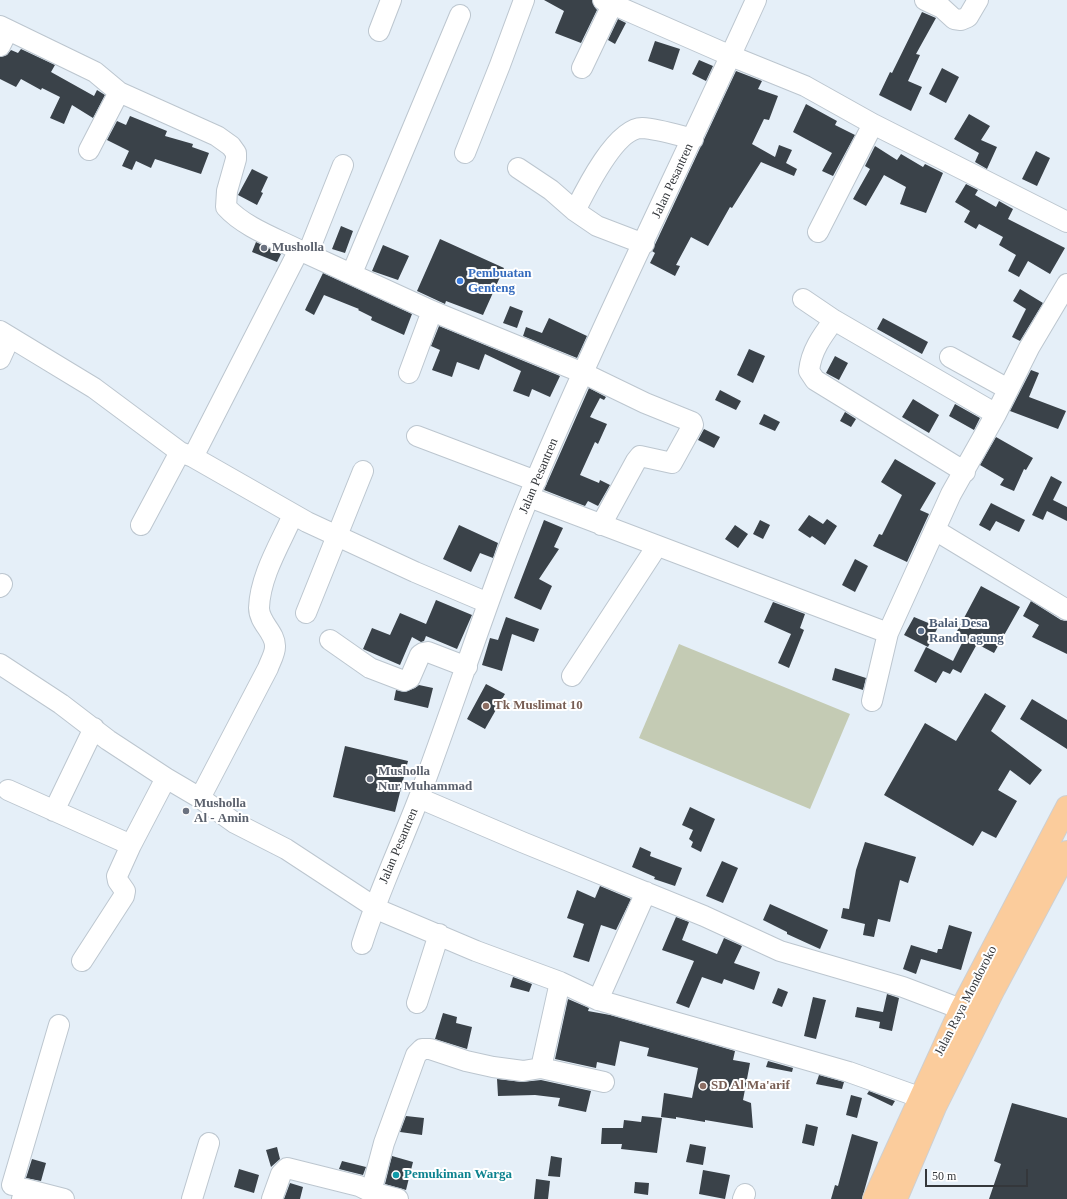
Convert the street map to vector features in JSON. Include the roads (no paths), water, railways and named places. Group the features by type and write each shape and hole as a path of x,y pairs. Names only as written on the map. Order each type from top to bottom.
{"highway":[{"name":"Jalan Raya Mondoroko","path":"874,1199 919,1097 961,1009 1065,817"},
{"name":"Jalan Raya Mondoroko","path":"896,1199 939,1100 994,990 1067,852"}],"street":[{"path":"379,31 392,0"},
{"path":"465,153 524,0"},
{"name":"Jalan Pesantren","path":"362,944 382,911 429,803 467,667 488,603 532,489 583,373 693,139 756,0"},
{"path":"925,0 942,8 954,19 961,20 968,17 978,0"},
{"path":"582,68 608,2 731,56 805,86 873,124 1067,222"},
{"path":"352,274 460,15"},
{"path":"3,34 95,72 119,92 217,136 232,146 236,153 236,160 227,191 226,207 232,213 255,227 432,311 583,373 644,403 689,420 693,425 672,463 647,456 640,456 636,460 601,525"},
{"path":"89,150 119,92"},
{"path":"818,232 873,124"},
{"path":"576,211 601,162 625,136 632,131 641,128 693,139"},
{"path":"141,525 187,454 303,251 344,165"},
{"path":"518,168 551,190 597,226 644,244"},
{"path":"872,701 888,633 951,494 965,472 996,414 1029,348 1067,284"},
{"path":"803,299 834,320 996,414"},
{"path":"409,373 432,311"},
{"path":"834,320 821,337 810,359 809,371 815,380 965,472"},
{"path":"0,359 5,334 94,388 187,454 293,515 415,572 488,603"},
{"path":"950,357 1008,389"},
{"path":"417,436 532,489 601,525 888,633"},
{"path":"306,613 363,470"},
{"path":"200,798 268,668 275,647 271,635 261,620 259,610 260,597 265,578 293,515"},
{"path":"935,530 1067,610"},
{"path":"572,676 657,546"},
{"path":"330,640 370,668 404,681 410,678 420,655 423,653 428,652 467,667"},
{"path":"0,664 61,704 166,778 200,798 235,823 286,849 382,911 476,951 560,982 598,1000 849,1072 919,1097"},
{"path":"54,811 94,728"},
{"path":"82,961 124,896 125,891 118,881 117,876 131,845 166,778"},
{"path":"8,790 131,845"},
{"path":"429,803 646,892 780,951 903,987 961,1009"},
{"path":"598,1000 646,892"},
{"path":"417,1003 439,934"},
{"path":"541,1068 560,982"},
{"path":"59,1025 15,1189 64,1199"},
{"path":"362,1192 387,1136 416,1055 422,1049 430,1049 466,1061 493,1067 523,1071 541,1068 604,1082"},
{"path":"192,1199 209,1143"},
{"path":"272,1199 280,1174 286,1168 362,1192 398,1199"}],"place":[{"name":"Musholla","path":"264,248"},
{"name":"Pembuatan Genteng","path":"460,281"},
{"name":"Balai Desa Randu agung","path":"921,631"},
{"name":"Tk Muslimat 10","path":"486,706"},
{"name":"Musholla Nur Muhammad","path":"370,779"},
{"name":"Musholla Al - Amin","path":"186,811"},
{"name":"SD Al Ma'arif","path":"703,1086"},
{"name":"Pemukiman Warga","path":"396,1175"}]}
